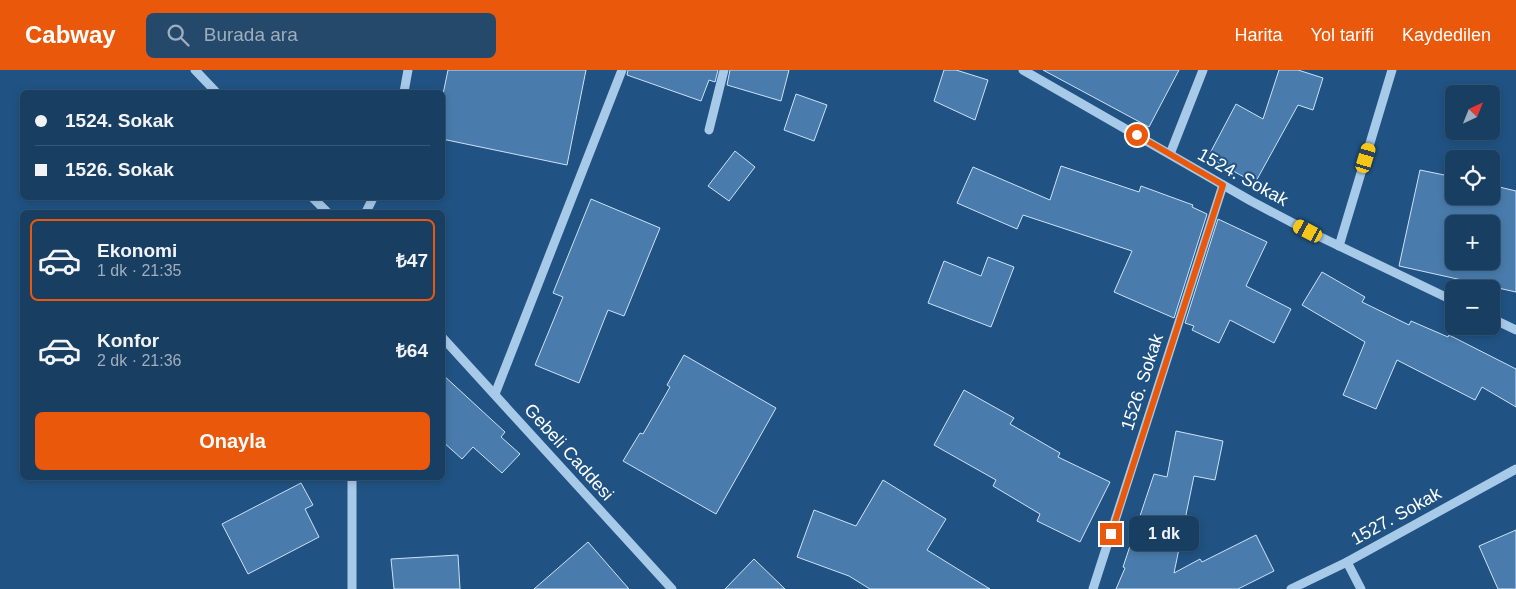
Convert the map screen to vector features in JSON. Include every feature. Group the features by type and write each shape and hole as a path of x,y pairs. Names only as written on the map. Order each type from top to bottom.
{"street":[{"path":"195,70 214,90"},
{"path":"404,90 408,70"},
{"path":"494,394 622,70"},
{"path":"709,130 724,70"},
{"name":"1524. Sokak","path":"1022,70 1223,185 1339,246 1445,296"},
{"path":"1170,154 1203,70"},
{"path":"1339,246 1392,70"},
{"name":"1526. Sokak","path":"1093,589 1223,185"},
{"path":"315,200 325,210"},
{"path":"1500,322 1516,330"},
{"name":"Gebeli Caddesi","path":"445,340 672,589"},
{"name":"1527. Sokak","path":"1291,589 1347,562 1516,469"},
{"path":"352,480 352,589"},
{"path":"1347,562 1361,589"}],"building":[{"path":"448,70 586,70 567,165 445,140 444,90"},
{"path":"628,70 718,70 715,82 709,80 701,101 627,75"},
{"path":"730,70 789,70 781,101 727,85"},
{"path":"944,70 956,70 988,80 975,120 934,101"},
{"path":"1043,70 1179,70 1149,127"},
{"path":"1279,70 1298,70 1323,78 1313,110 1298,105 1255,183 1208,157 1236,104 1263,119"},
{"path":"796,94 827,105 814,141 784,130"},
{"path":"735,151 755,167 729,201 708,186"},
{"path":"1061,166 1139,192 1141,186 1193,205 1192,207 1207,214 1174,318 1114,292 1132,251 1023,215 1017,229 957,203 973,167 1050,200"},
{"path":"1420,170 1445,175 1445,205 1500,205 1500,187 1516,191 1516,292 1500,288 1500,280 1462,280 1399,266"},
{"path":"591,199 660,228 624,316 608,310 579,383 535,365 563,297 553,293"},
{"path":"1218,219 1267,242 1246,286 1291,309 1274,343 1230,320 1219,343 1192,330 1194,326 1185,323"},
{"path":"988,257 1014,267 991,327 928,303 944,261 981,276"},
{"path":"1322,272 1365,297 1362,302 1409,325 1411,321 1448,337 1449,335 1516,369 1516,407 1482,387 1475,400 1397,360 1376,409 1343,395 1365,342 1302,305"},
{"path":"684,355 776,408 716,514 623,461 640,433 643,434 670,387 667,385"},
{"path":"445,377 505,432 501,437 520,454 502,473 473,447 462,459 445,444"},
{"path":"964,390 1014,418 1010,424 1060,453 1058,457 1110,482 1080,542 1037,521 1040,514 993,486 996,480 934,445"},
{"path":"1176,431 1223,441 1215,480 1194,476 1174,573 1200,559 1202,562 1256,535 1274,571 1238,589 1116,589 1125,568 1123,567 1154,474 1167,477"},
{"path":"883,480 946,519 927,550 990,589 870,589 849,576 797,557 814,510 856,526"},
{"path":"301,483 313,505 305,509 319,537 248,574 222,524"},
{"path":"1516,530 1516,589 1498,589 1479,546"},
{"path":"588,542 629,589 534,589"},
{"path":"458,555 460,589 394,589 391,559"},
{"path":"754,559 785,589 725,589"}],"route":[{"path":"1111,534 1223,185 1137,135"}]}
